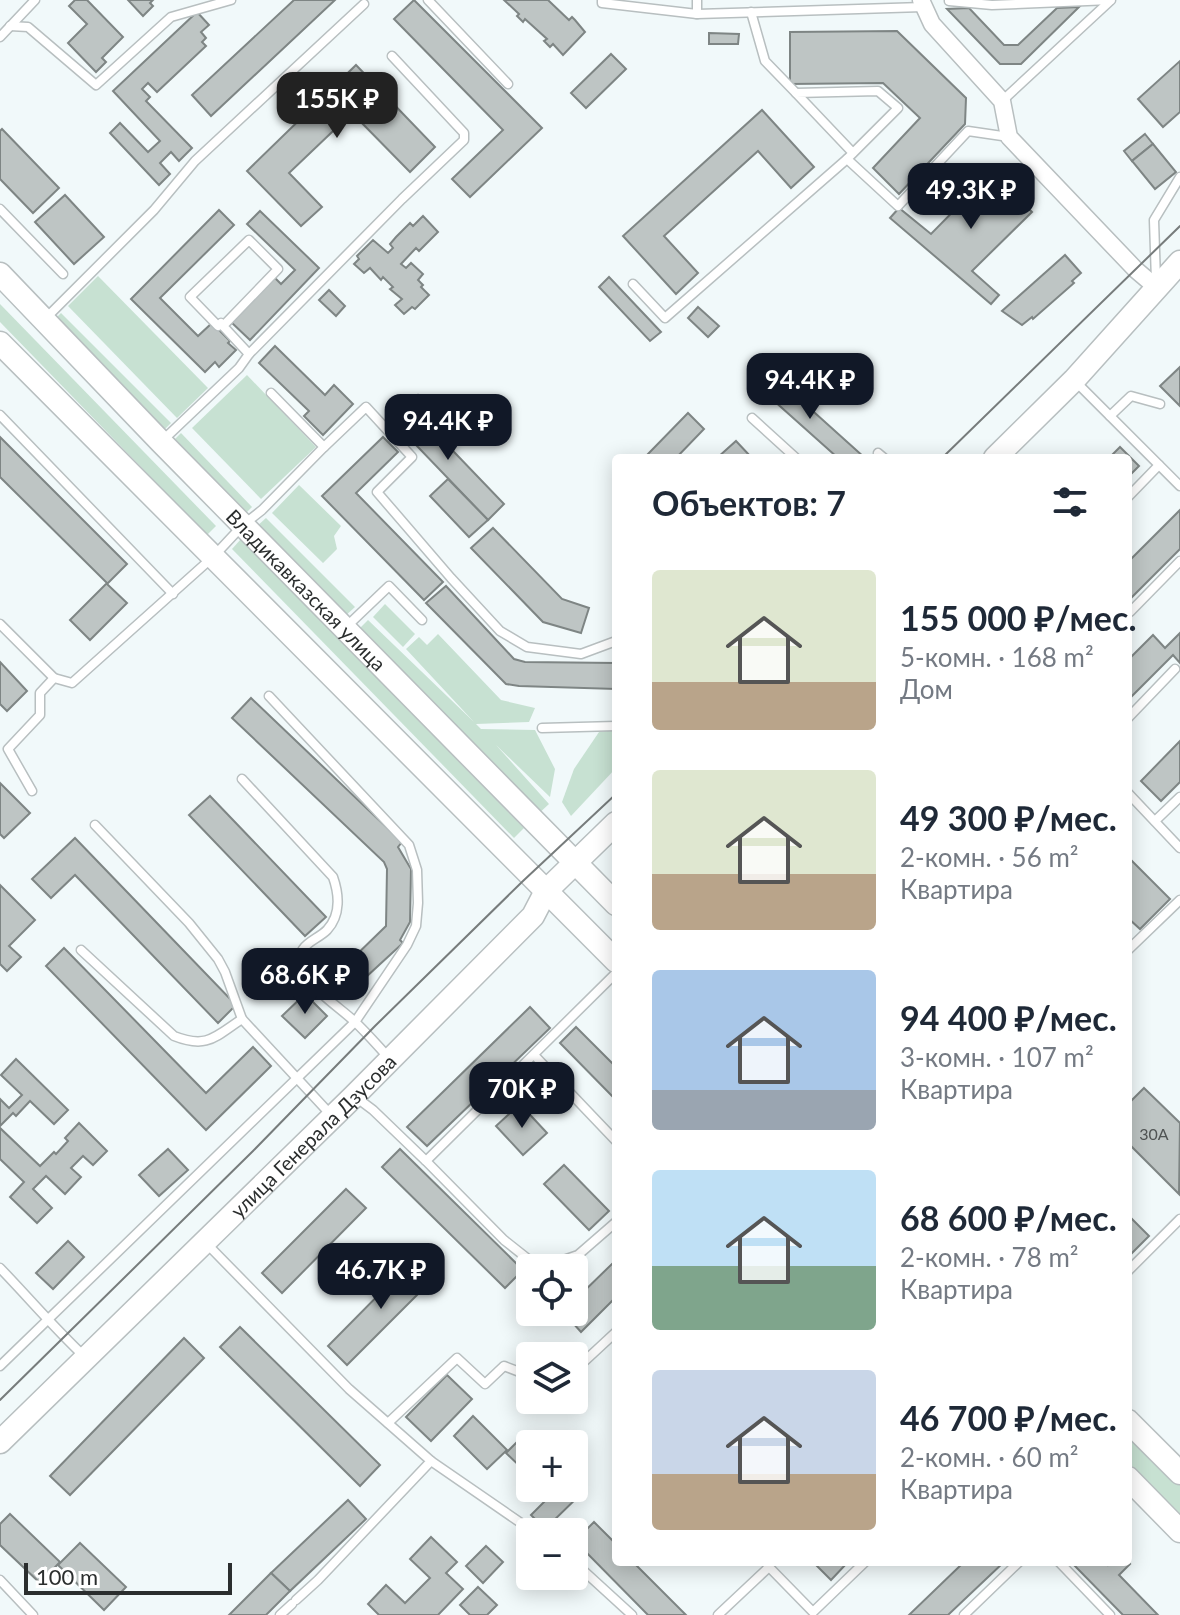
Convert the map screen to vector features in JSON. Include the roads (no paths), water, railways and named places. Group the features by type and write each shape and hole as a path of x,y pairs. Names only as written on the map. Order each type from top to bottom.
{"main road":[{"path":"999,454 1074,380 1180,262"},
{"name":"Владикавказская улица","path":"0,274 612,900"},
{"name":"Владикавказская улица","path":"0,343 612,957"},
{"name":"улица Генерала Дзусова","path":"0,1442 390,1060 533,916 546,891 612,827"},
{"path":"1132,1425 1180,1473"},
{"path":"1132,1482 1180,1531"}],"street":[{"path":"922,4 932,24 1002,101 1009,137 1156,287"}],"lane":[{"path":"0,37 35,0"},
{"path":"10,26 28,27 96,85 171,17 231,0"},
{"path":"428,0 508,84"},
{"path":"697,0 697,14"},
{"path":"785,0 785,11"},
{"path":"820,0 820,10"},
{"path":"949,1 1111,0"},
{"path":"1002,101 1111,0"},
{"path":"601,1 697,14 922,4"},
{"path":"44,320 154,210 195,161 364,4"},
{"path":"751,12 765,61 898,206 968,131 1009,137"},
{"path":"161,442 239,368 249,354 464,140 464,133 392,56"},
{"path":"633,284 665,318 850,156 898,108 878,91 796,93"},
{"path":"1156,287 1154,220 1180,177"},
{"path":"0,209 63,274"},
{"path":"223,326 278,269 249,240 190,297 218,326 221,323 223,326 249,354"},
{"path":"1074,380 1180,486"},
{"path":"271,393 324,447"},
{"path":"1110,416 1131,396 1160,404"},
{"path":"0,624 54,678 72,683 214,556 366,407 412,457 377,492 500,631 527,647 581,654 612,642"},
{"path":"0,415 173,594"},
{"path":"752,418 792,454"},
{"path":"1132,493 1159,465"},
{"path":"1132,610 1180,561"},
{"path":"344,628 389,586 422,620"},
{"path":"1132,714 1175,669"},
{"path":"32,791 8,749 40,715 40,693 54,678"},
{"path":"0,1366 355,1022 407,945 416,926 417,870 409,845 269,696"},
{"path":"542,728 612,726"},
{"path":"242,779 333,877 338,891 338,909 328,929 305,944 300,959 302,970 390,1060"},
{"path":"1132,797 1180,848"},
{"path":"1155,821 1180,797"},
{"path":"95,825 189,923 218,959 242,1019 333,1116"},
{"path":"1132,946 1180,900"},
{"path":"81,950 174,1036 191,1043 207,1041 242,1019"},
{"path":"426,1161 612,977"},
{"path":"534,1055 612,1137"},
{"path":"354,1096 373,1110 504,1240 533,1263 549,1265 578,1255 612,1225"},
{"path":"1132,1267 1180,1219"},
{"path":"205,1241 349,1389 431,1461 516,1520"},
{"path":"0,1268 86,1357"},
{"path":"588,1358 612,1336"},
{"path":"388,1423 457,1358 485,1384 504,1366 516,1371"},
{"path":"280,1615 318,1580 431,1461"},
{"path":"718,1615 770,1566"},
{"path":"774,1566 813,1612 861,1566"},
{"path":"964,1615 1015,1566"},
{"path":"1063,1566 1110,1615"},
{"path":"588,1575 632,1615"},
{"path":"0,1580 33,1615"}],"tram line":[{"path":"946,454 1180,226"},
{"path":"0,1400 375,1026 612,798"}]}
